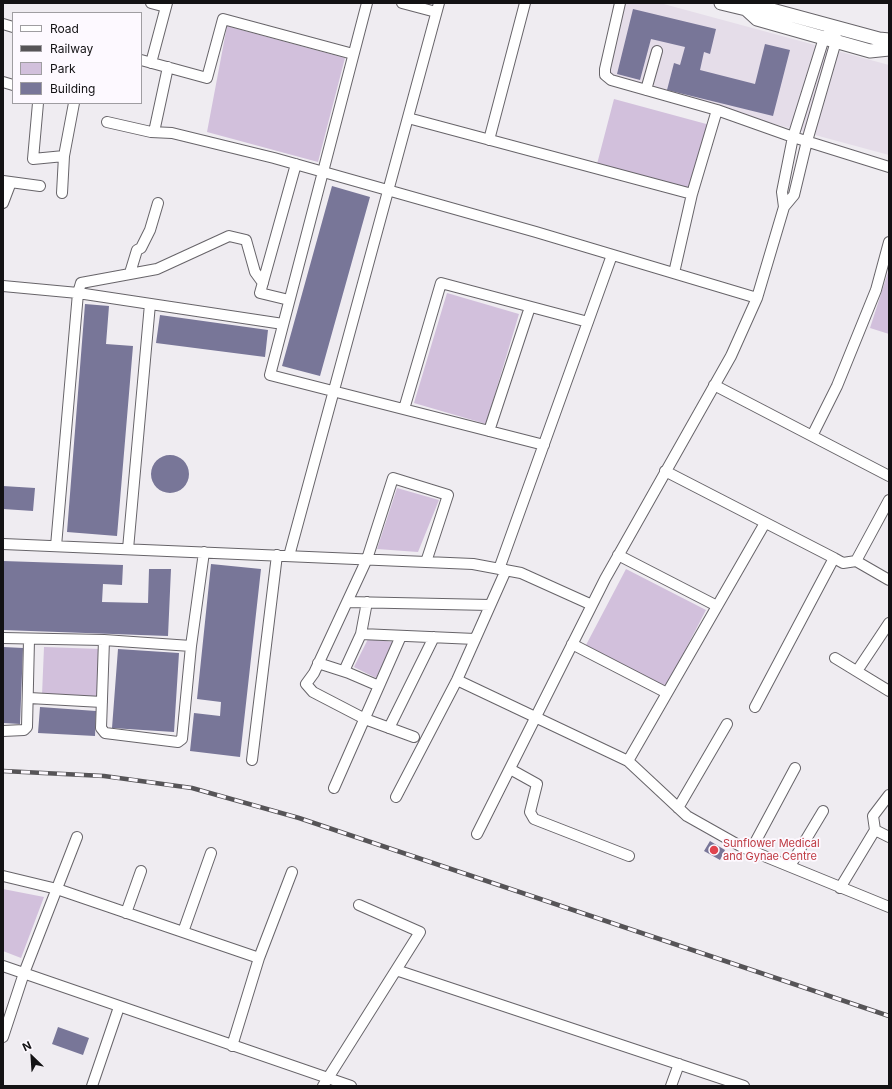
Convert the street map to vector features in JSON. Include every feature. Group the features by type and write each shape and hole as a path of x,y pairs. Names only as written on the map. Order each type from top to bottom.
{"main road":[{"path":"728,4 746,10 757,19 870,51 888,41"},
{"path":"746,10 761,7 888,41"}],"street":[{"path":"151,3 167,5 151,63"},
{"path":"367,3 270,375 544,445"},
{"path":"289,556 438,8 402,3"},
{"path":"488,140 525,3"},
{"path":"620,3 605,69 605,75 611,80 717,110 793,137 889,167"},
{"path":"142,60 207,78 223,19 354,54"},
{"path":"477,834 618,555 731,356 757,298 784,206 782,192 793,137 835,27"},
{"path":"784,206 794,195 830,39"},
{"path":"646,90 657,51"},
{"path":"154,132 168,67"},
{"path":"38,104 33,159 64,156"},
{"path":"62,193 64,156 74,104"},
{"path":"674,273 692,194 717,110"},
{"path":"408,118 692,194"},
{"path":"108,122 154,132 172,133 296,164 757,298"},
{"path":"289,300 260,293 296,164"},
{"path":"3,203 7,182 40,186"},
{"path":"130,273 137,250 141,248 150,230 158,203"},
{"path":"56,546 78,293 81,283 157,269 229,236 246,240 256,272 263,283"},
{"path":"812,436 838,386 876,290 888,248"},
{"path":"396,796 457,680 490,605 544,445 612,255"},
{"path":"404,409 441,284 588,322"},
{"path":"3,286 78,293 283,324"},
{"path":"128,549 150,304"},
{"path":"489,431 530,307"},
{"path":"714,385 889,476"},
{"path":"666,471 834,558 843,562 856,561 889,580"},
{"path":"414,737 365,719 313,692 306,684 318,663 367,559 393,478 448,495 426,562"},
{"path":"856,561 889,500"},
{"path":"628,761 765,523"},
{"path":"3,544 473,564 521,573 592,605"},
{"path":"104,640 101,728 105,733 178,742 182,738 191,646 204,552"},
{"path":"252,760 277,555"},
{"path":"618,555 717,606"},
{"path":"755,707 834,558"},
{"path":"347,602 490,605"},
{"path":"348,673 344,672 361,634 366,602"},
{"path":"857,671 889,623"},
{"path":"361,634 475,639"},
{"path":"334,788 401,636"},
{"path":"389,728 434,637"},
{"path":"3,638 29,640 104,640 191,646"},
{"path":"3,731 24,730 27,727 29,698 29,640"},
{"path":"572,644 667,693"},
{"path":"835,658 889,691"},
{"path":"318,663 348,673 379,686"},
{"path":"457,680 628,761 687,816 751,850 889,907"},
{"path":"29,698 102,702"},
{"path":"678,808 727,724"},
{"path":"751,850 794,768"},
{"path":"510,769 538,784 530,812 534,819 630,856"},
{"path":"840,888 875,830 873,816 889,794"},
{"path":"790,866 823,811"},
{"path":"875,830 889,837"},
{"path":"3,1037 24,973 77,837"},
{"path":"183,932 211,853"},
{"path":"126,913 141,871"},
{"path":"232,1046 259,958 292,872"},
{"path":"3,876 57,889 259,958"},
{"path":"326,1082 420,932 359,905"},
{"path":"3,966 232,1046 326,1082 351,1086"},
{"path":"396,970 744,1086"},
{"path":"92,1086 119,1007"},
{"path":"671,1086 679,1064"}],"shaded area":[{"path":"625,3 660,3 889,65 889,155 608,79"}],"green space":[{"path":"227,26 345,58 318,162 207,132"},
{"path":"614,99 710,125 692,189 597,164"},
{"path":"889,269 889,334 870,328"},
{"path":"447,293 519,314 486,424 414,403"},
{"path":"397,488 439,500 418,552 377,549"},
{"path":"626,569 706,610 666,687 586,645"},
{"path":"368,639 394,642 376,678 354,667"},
{"path":"44,647 101,649 99,698 42,695"},
{"path":"3,889 44,897 21,958 3,951"}],"building":[{"path":"633,9 716,29 710,54 704,52 700,70 755,84 765,44 790,50 773,116 667,90 674,63 680,65 685,47 651,39 640,80 617,74"},
{"path":"332,186 370,197 320,376 282,366"},
{"path":"85,304 109,306 106,344 133,346 117,536 67,532"},
{"path":"160,315 268,330 265,357 156,343"},
{"path":"166,455 174,455 181,458 186,463 189,474 186,485 181,490 174,493 166,493 159,490 154,485 151,478 151,470 154,463 159,458"},
{"path":"3,486 35,488 33,511 3,509"},
{"path":"3,561 123,565 122,585 103,584 102,602 148,603 149,569 171,569 168,636 3,630"},
{"path":"211,564 261,569 240,757 190,751 194,713 220,716 221,702 197,699"},
{"path":"3,647 23,648 20,724 3,723"},
{"path":"118,649 179,653 174,732 112,728"},
{"path":"40,707 96,711 95,736 38,733"},
{"path":"710,841 725,850 720,860 704,851"},
{"path":"58,1027 89,1038 83,1055 52,1044"}],"railway":[{"path":"3,771 104,776 192,788 299,818 889,1016"}],"place":[{"name":"Sunflower Medical and Gynae Centre","path":"714,850"}]}
